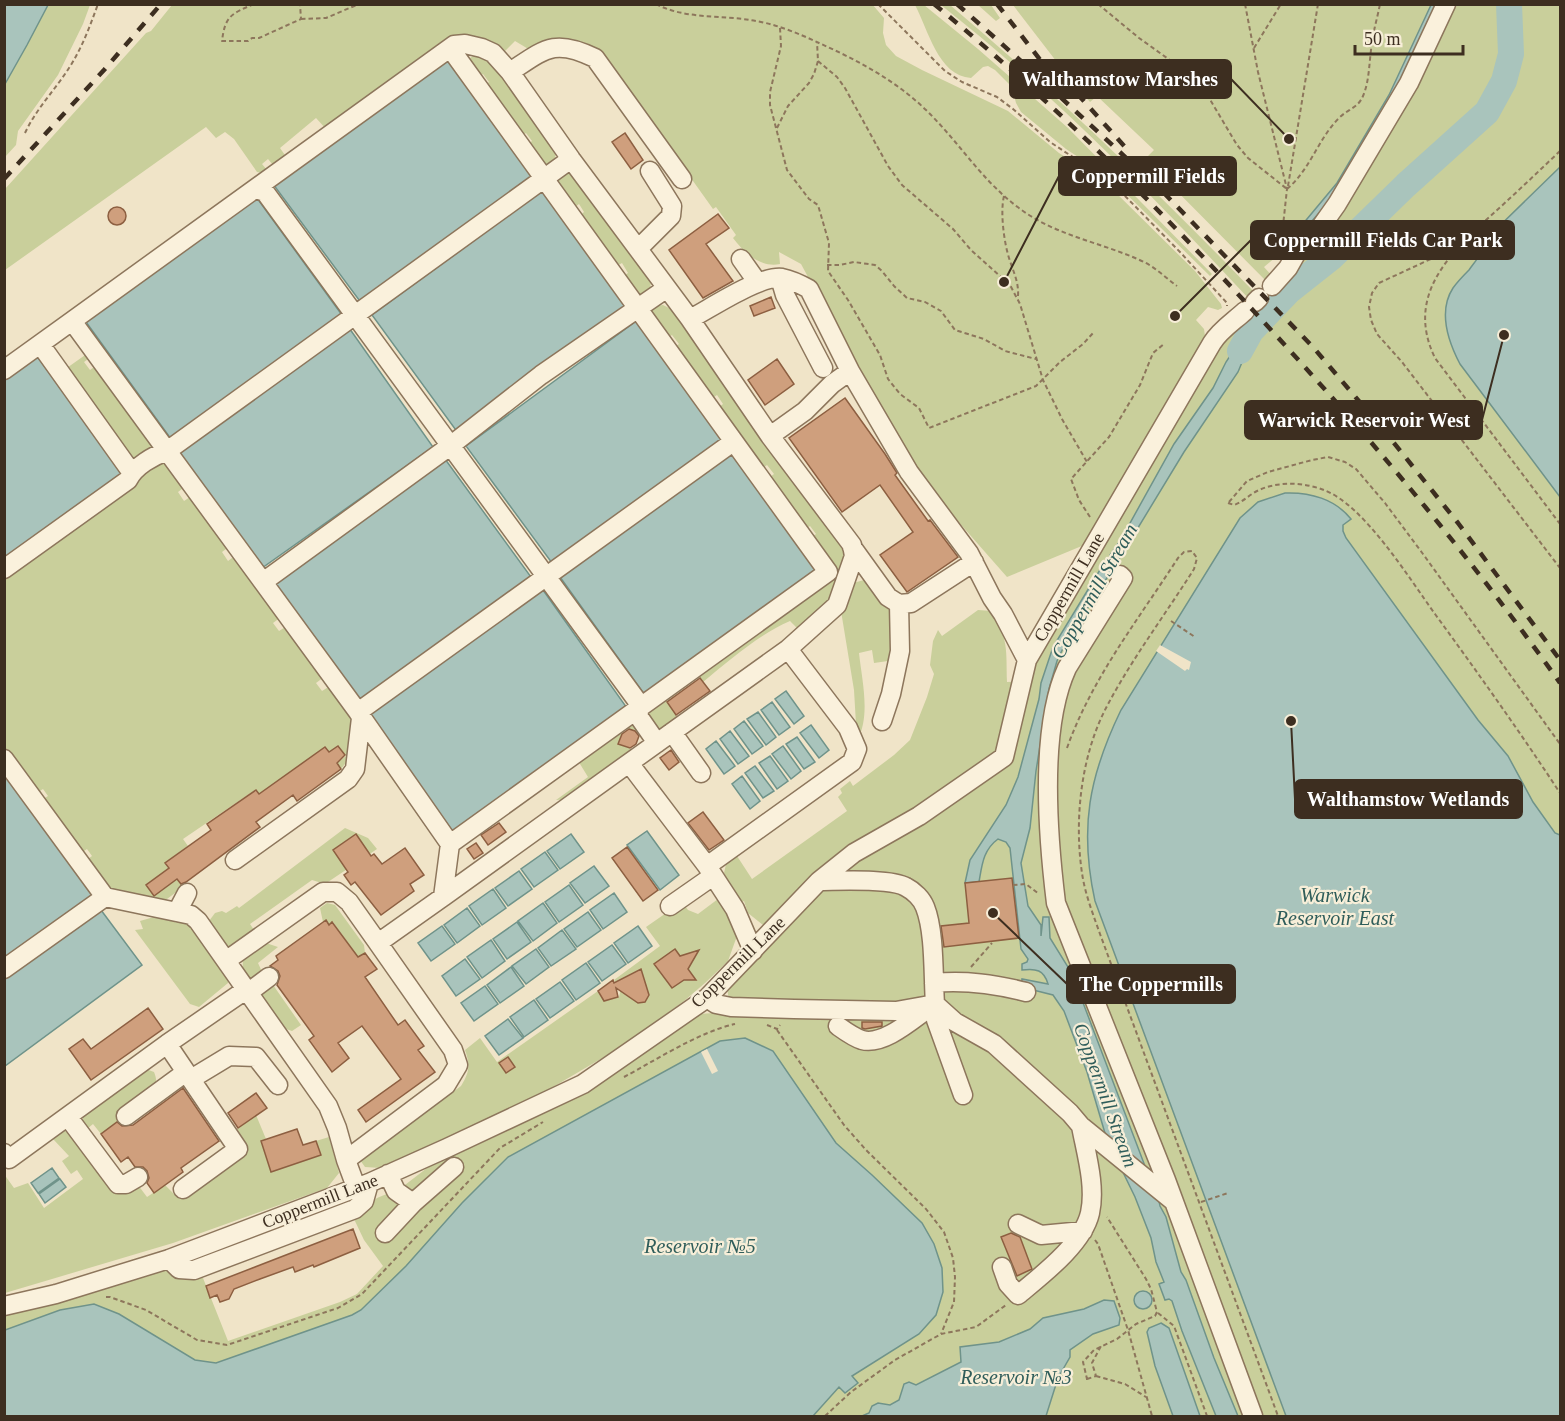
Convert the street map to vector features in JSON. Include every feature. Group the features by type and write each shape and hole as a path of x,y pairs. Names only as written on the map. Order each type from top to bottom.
{"street":[{"path":"1221,321 1232,324 1260,293 1288,268 1297,252 1331,214 1409,83 1446,4"},
{"path":"4,370 454,45 465,44 493,52 510,72 668,288 770,436 888,597 899,604 911,603 974,562"},
{"path":"510,72 552,47 576,49 595,58 682,178"},
{"path":"450,48 828,572 450,844"},
{"path":"4,569 128,480 132,473 157,454 167,451 572,159"},
{"path":"638,249 671,216 672,206 650,171"},
{"path":"256,189 265,192 638,702 639,717 657,743"},
{"path":"741,259 758,283"},
{"path":"690,319 758,283 780,278 799,283 808,289 850,371 909,472 969,553 1027,660"},
{"path":"780,278 785,295 824,368"},
{"path":"263,582 450,446 541,375 668,288"},
{"path":"72,321 360,715 450,844 442,897"},
{"name":"Coppermill Lane","path":"362,1185 583,1084 706,998 819,881 854,853 919,816 1004,757 1027,660 1221,321"},
{"path":"40,344 132,473"},
{"path":"770,436 805,411 832,384 850,371"},
{"path":"235,860 348,779 355,769 360,715 546,577 734,442"},
{"path":"378,944 788,649 837,605 852,567 854,556 852,547"},
{"path":"1120,575 1123,578 1060,682 1054,708 1047,787 1051,864 1056,903 1092,988 1168,1196 1253,1416"},
{"path":"882,721 891,694 900,651 899,604"},
{"path":"670,906 710,871 852,762 857,749 848,728 788,649"},
{"path":"672,732 701,773"},
{"path":"628,763 710,871 735,909 753,951"},
{"path":"4,1306 56,1294 169,1259 179,1269 194,1270 355,1209 364,1201 362,1185 346,1160 328,1106 198,921 191,915 105,897 6,765"},
{"path":"819,881 870,881 905,886 916,894 925,906 930,929 936,1020 963,1095"},
{"path":"227,960 323,892 337,892 349,902 453,1050 458,1065 446,1085 346,1160"},
{"path":"177,912 187,893"},
{"path":"4,969 105,897"},
{"path":"6,1160 167,1044 269,977"},
{"path":"934,983 959,980 993,984 1026,992"},
{"path":"706,998 716,1004 731,1007 794,1009 896,1011 935,1004"},
{"path":"935,1004 955,1022 994,1044 1070,1113 1081,1126 1168,1196"},
{"path":"838,1026 864,1041 881,1040 935,1004"},
{"path":"167,1044 238,1149 183,1189"},
{"path":"126,1116 189,1075 229,1056 256,1058 278,1085"},
{"path":"68,1117 118,1184 126,1184 138,1177"},
{"path":"1002,1267 1008,1284 1018,1295 1045,1273 1083,1231 1090,1212 1091,1186 1081,1126"},
{"path":"385,1233 413,1203 454,1167"},
{"path":"388,1174 396,1191 413,1203"},
{"path":"1018,1224 1041,1235 1083,1231"}],"path":[{"path":"25,133 31,121 70,67 87,35 98,4"},
{"path":"254,4 228,18 224,24 222,41 248,41 302,20 326,18 358,4"},
{"path":"300,4 302,20"},
{"path":"656,4 676,12 753,20 780,28 817,42 880,74 910,95 938,122 982,175 1004,196 1039,221 1085,242 1145,263 1177,286"},
{"path":"878,4 945,72 997,97 1050,142 1097,173 1124,195 1227,303 1221,321"},
{"path":"1098,4 1146,44 1199,81 1236,145 1248,158 1287,189"},
{"path":"1245,4 1287,189"},
{"path":"1254,48 1281,4"},
{"path":"1297,252 1284,242 1282,235 1287,189 1318,4"},
{"path":"1287,189 1298,180 1320,143 1340,117 1358,106 1369,75 1371,49 1380,4"},
{"path":"780,28 781,46 770,92 770,105 787,170 809,199 818,205 829,243 827,265 880,355 888,379 900,394 919,408 929,428 1036,386 1094,332"},
{"path":"777,129 788,106 809,83 818,61 817,42"},
{"path":"818,61 837,77 845,88 888,166 902,184 953,229 970,250 1010,285 1018,298"},
{"path":"1560,151 1469,236 1442,265 1426,303 1425,318 1430,348 1446,375 1560,524"},
{"path":"1004,196 1001,210 1007,251 1015,272 1018,298 1036,359 1043,380 1062,419 1087,462"},
{"path":"1469,236 1432,258 1379,283 1372,292 1369,307 1371,320 1377,334 1402,362 1560,568"},
{"path":"827,265 854,262 875,265 907,298 925,302 941,311 955,330 984,339 1005,351 1036,359"},
{"path":"1102,530 1088,513 1071,479 1109,437 1140,385 1153,353 1164,344"},
{"path":"1560,744 1385,503 1356,469 1345,462 1328,457 1312,460 1268,472 1247,482 1228,503 1234,506 1257,491 1278,485 1300,484 1329,492 1351,506 1407,574 1510,716 1560,793"},
{"path":"1066,751 1082,712 1112,657 1178,558 1184,552 1195,553 1197,558 1194,569 1105,709 1086,761 1079,808 1082,873 1088,901 1278,1416"},
{"path":"1171,621 1195,637"},
{"path":"1012,885 1026,884"},
{"path":"959,980 992,943"},
{"path":"777,1029 844,1125 926,1209 944,1232 953,1258 955,1277 954,1302 941,1334"},
{"path":"1201,1202 1228,1193"},
{"path":"1091,1195 1146,1279 1157,1312 1174,1326 1207,1416"},
{"path":"1083,1231 1098,1244 1128,1330 1152,1416"},
{"path":"825,1416 851,1392 895,1360 941,1334 976,1327 1018,1295"},
{"path":"1146,1398 1125,1384 1096,1376 1086,1379 1083,1362 1094,1350 1117,1339 1136,1324 1155,1316 1157,1312"},
{"path":"1096,1376 1092,1363 1102,1346"}],"green space":[{"path":"872,4 884,18 883,33 886,45 896,56 1008,111 1059,153 1105,182 1195,271 1222,308 1218,310 1208,307 1196,320 1204,329 1205,336 1089,543 1007,577 912,469 801,264 779,252 780,264 766,264 742,249 733,238 736,235 716,207 713,209 611,66 593,51 530,50 515,41 504,52 478,37 451,37 327,130 316,118 280,148 287,158 273,165 268,159 262,164 267,170 262,173 257,172 234,139 225,132 216,138 206,127 5,270 5,189 146,33 151,31 172,5"},
{"path":"48,5 90,5 58,75 18,131 16,145 5,157 5,84"},
{"path":"915,5 924,5 1068,128 1212,274 1210,276 1110,178 1066,149 1021,112 1012,87 995,70 988,66 983,67 971,78 950,69 936,50"},
{"path":"941,5 950,5 1068,109 1145,182 1256,294 1250,300 1101,146 1023,74"},
{"path":"978,5 991,5 1000,18 996,21"},
{"path":"1013,5 1560,5 1560,1416 5,1416 5,1314 168,1269 201,1273 228,1341 357,1294 383,1266 364,1240 354,1219 377,1198 401,1188 427,1168 503,1133 581,1092 698,1014 731,1012 727,988 794,918 779,908 763,925 748,913 744,901 740,903 724,873 727,860 737,856 752,879 847,811 838,797 842,793 840,789 850,781 853,786 910,740 934,674 930,665 933,641 938,630 942,636 978,610 991,611 1004,637 1007,682 1028,681 1040,648 1200,375 1234,327 1274,289 1145,159 1154,150 1097,96 1090,102","holes":["1284,250 1286,265 1273,277 1264,267"]},
{"path":"475,55 487,58 496,67 556,152 552,163 543,172 525,147 532,141 526,133 519,138 482,87 489,82 483,74 476,79 463,62"},
{"path":"566,173 576,176 651,280 650,291 640,298 619,279 628,273 622,263 612,269 576,219 584,212 579,204 570,211 550,184"},
{"path":"663,305 671,309 847,552 825,614 799,630 790,621 778,627 745,648 703,682 699,677 667,701 678,721 663,731 656,731 645,710 831,565 823,549 814,548 808,540 816,534 810,526 802,531 766,480 774,474 767,465 759,471 715,410 723,404 717,395 708,401 672,349 679,344 672,335 664,340 648,313 656,306"},
{"path":"88,353 91,357 84,362 90,370 97,365 154,443 152,451 134,460 64,370"},
{"path":"164,457 187,485 178,492 184,501 193,495 230,546 222,552 228,561 236,555 281,617 273,623 279,631 287,626 324,677 316,683 322,691 330,686 353,717 348,760 341,769 337,763 346,756 339,746 329,752 325,747 259,794 255,790 183,839 188,846 166,862 169,868 146,885 154,896 177,879 183,887 163,902 107,891 84,862 92,856 87,849 78,855 40,801 48,796 43,789 35,794 5,758 4,572"},
{"path":"864,580 872,585 892,611 894,653 888,661 874,663 872,650 859,653 865,709 857,741 854,690 841,611 853,583"},
{"path":"633,719 640,733 624,728 619,744 634,750 569,799 556,800 588,777 577,759"},
{"path":"345,828 368,838 377,849 325,884 312,880 250,924 256,933 237,946 225,946 209,921 215,913 222,911 226,913 237,906 239,908"},
{"path":"718,899 724,906 737,936 728,961 684,1001 621,1047 536,1097 381,1168 365,1167 360,1160 461,1086 468,1068 465,1050 480,1038 497,1062 598,991 604,1001 619,997 621,988 614,980 660,946 646,927 682,902 688,910 698,914"},
{"path":"327,903 335,905 364,945 365,953 355,960 354,951 333,922 329,925 326,920 323,922 320,908"},
{"path":"154,917 188,921 228,972 228,983 199,1007 190,1004 135,930 143,929 140,921"},
{"path":"266,943 278,947 258,963 264,976 256,981 244,972 243,958"},
{"path":"271,982 301,1025 292,1031 286,1029 262,996 262,988"},
{"path":"146,1069 154,1072 156,1081 147,1098 101,1134 93,1124 87,1129 83,1124 83,1115"},
{"path":"256,1115 266,1139 261,1141 271,1172 321,1155 316,1141 329,1137 339,1173 327,1188 173,1243 5,1293 4,1174 14,1188 28,1183 44,1208 83,1179 77,1170 71,1174 62,1161 69,1156 53,1139 60,1132 74,1134 109,1185 135,1181 147,1197 165,1185 176,1196 189,1196 244,1152 236,1130"},
{"path":"357,1195 362,1197 189,1267 184,1261"}],"water":[{"path":"5,4 48,5 5,84"},
{"path":"1431,5 1436,5 1393,97 1327,204 1295,240 1292,237 1337,183 1389,95"},
{"path":"448,56 537,175 362,304 273,184"},
{"path":"1560,167 1560,497 1460,364 1452,346 1445,316 1453,288 1479,257 1484,241"},
{"path":"544,189 631,307 458,433 372,315"},
{"path":"257,198 342,315 171,439 86,322"},
{"path":"639,319 725,437 552,563 466,446"},
{"path":"1254,319 1265,330 1264,332 1248,348 1238,372 1184,452 1116,564 1110,555 1174,444 1213,388 1226,362"},
{"path":"347,325 433,447 262,568 173,451"},
{"path":"37,356 123,474 4,559 4,379"},
{"path":"734,452 818,568 644,694 560,577"},
{"path":"445,459 531,577 358,703 272,585"},
{"name":"Warwick Reservoir East","path":"1285,493 1321,498 1337,506 1351,519 1343,525 1346,538 1478,720 1508,756 1533,802 1555,833 1560,835 1560,1416 1286,1416 1095,901 1088,850 1090,803 1101,757 1121,710 1240,518 1258,502"},
{"path":"1106,560 1112,570 1066,642 1057,661 1049,689 1030,828 1021,863 1028,906 1041,925 1041,936 1043,917 1049,917 1050,938 1068,967 1082,1000 1148,1174 1107,1140 1087,1072 1064,1011 1053,995 1021,987 1022,979 1048,984 1039,971 1022,970 1022,964 1028,959 1021,949 1010,848 1006,842 998,839 989,848 984,858 979,882 965,883 970,860 1006,805 1018,777 1039,699 1041,683 1053,647"},
{"path":"543,590 627,708 453,832 368,715"},
{"path":"786,691 804,716 794,724 775,699"},
{"path":"772,702 790,727 779,735 761,710"},
{"path":"758,712 776,737 766,745 747,719"},
{"path":"744,721 763,746 752,754 734,729"},
{"path":"811,725 829,750 819,758 800,733"},
{"path":"730,731 749,756 738,764 720,739"},
{"path":"797,737 815,762 804,769 786,744"},
{"path":"716,741 735,766 724,774 706,749"},
{"path":"783,746 801,771 791,779 772,754"},
{"path":"770,756 788,781 777,789 759,763"},
{"path":"755,766 774,791 763,798 745,773"},
{"path":"742,776 760,801 750,809 732,784"},
{"path":"8,777 93,895 4,958 4,779"},
{"path":"647,831 679,875 660,890 627,845"},
{"path":"571,834 584,852 560,869 547,851"},
{"path":"545,852 558,870 534,887 521,869"},
{"path":"594,866 609,886 585,903 570,883"},
{"path":"519,871 532,889 508,906 495,888"},
{"path":"569,885 583,905 559,922 545,902"},
{"path":"493,889 506,908 482,925 469,906"},
{"path":"614,893 627,912 603,929 590,910"},
{"path":"543,903 557,923 533,941 518,921"},
{"path":"98,906 142,965 5,1066 4,976"},
{"path":"467,908 480,926 457,943 444,925"},
{"path":"588,912 601,930 577,947 564,929"},
{"path":"517,922 531,942 507,959 493,939"},
{"path":"442,926 455,944 431,961 418,943"},
{"path":"638,926 652,946 628,963 614,943"},
{"path":"562,930 576,949 551,966 538,948"},
{"path":"491,940 505,961 482,978 467,957"},
{"path":"612,945 626,964 602,981 588,962"},
{"path":"536,949 549,967 526,984 512,966"},
{"path":"465,959 480,979 456,996 442,976"},
{"path":"586,963 600,983 576,1000 562,980"},
{"path":"511,967 524,986 500,1003 487,985"},
{"path":"560,982 574,1001 550,1018 536,999"},
{"path":"485,986 498,1004 474,1021 461,1003"},
{"path":"534,1000 548,1020 524,1037 510,1017"},
{"path":"508,1019 523,1038 499,1055 485,1036"},
{"name":"Reservoir №5","path":"745,1038 773,1051 836,1143 922,1223 934,1244 942,1268 943,1292 936,1315 919,1334 852,1376 858,1383 845,1393 839,1387 813,1416 5,1416 5,1330 60,1310 94,1304 119,1314 195,1360 216,1363 352,1315 361,1310 406,1266 462,1203 508,1157 720,1041"},
{"path":"1118,1162 1158,1196 1181,1272 1238,1416 1216,1416 1172,1301 1165,1300 1159,1284 1164,1282 1156,1262 1151,1238"},
{"path":"52,1168 59,1178 38,1193 31,1183"},
{"path":"60,1179 66,1187 45,1203 39,1194"},
{"path":"1143,1291 1149,1294 1152,1300 1149,1306 1143,1309 1137,1306 1134,1300 1137,1294"},
{"name":"Reservoir №3","path":"1104,1300 1114,1301 1120,1318 1119,1325 1093,1334 1070,1350 1070,1357 1058,1378 1046,1416 862,1416 869,1413 872,1406 878,1403 890,1405 899,1400 904,1384 909,1382 916,1385 961,1362 960,1347 999,1342 1030,1329 1043,1318 1084,1309"},
{"path":"1161,1323 1169,1328 1200,1416 1173,1416 1155,1366 1147,1332 1149,1328"}],"pier":[{"path":"1160,645 1191,662 1189,670 1185,671 1156,651"},
{"path":"707,1049 718,1071 712,1074 701,1052"}],"building":[{"path":"625,133 643,160 631,169 612,142"},
{"path":"117,207 123,210 126,216 123,222 117,225 111,222 108,216 111,210"},
{"path":"718,214 729,228 706,244 733,281 703,298 669,250"},
{"path":"771,297 775,308 754,316 750,306"},
{"path":"777,359 794,384 765,405 748,380"},
{"path":"845,398 885,454 897,473 895,475 928,521 930,520 958,557 907,592 880,555 913,532 880,485 842,512 789,438"},
{"path":"700,678 710,691 676,715 667,702"},
{"path":"629,729 635,731 639,736 636,744 630,748 618,744 622,734"},
{"path":"338,746 345,755 337,763 341,769 297,801 293,795 256,822 260,827 186,882 181,884 177,879 154,896 146,885 169,868 165,863 211,830 207,824 256,790 259,794 325,747 329,752"},
{"path":"671,750 679,762 669,770 660,758"},
{"path":"703,812 724,840 709,850 688,823"},
{"path":"499,823 506,832 488,845 481,835"},
{"path":"356,834 371,856 374,854 382,864 405,848 424,875 410,884 414,891 381,915 355,882 351,885 344,875 348,872 333,850"},
{"path":"476,843 483,853 474,859 467,849"},
{"path":"627,847 658,890 643,901 612,858"},
{"path":"1012,878 1019,938 944,947 941,926 969,923 965,883"},
{"path":"326,920 329,925 332,922 358,957 365,953 377,969 365,977 398,1025 405,1020 424,1046 418,1050 435,1072 366,1122 358,1110 401,1079 362,1026 338,1043 349,1058 332,1072 309,1040 314,1036 277,985 280,976 278,971 270,966 278,960 276,956"},
{"path":"675,949 680,956 699,950 688,969 696,980 684,980 672,988 654,964"},
{"path":"641,969 649,995 645,1002 638,1003 616,988 618,997 604,1001 598,991 613,980 614,983"},
{"path":"148,1008 163,1029 91,1080 69,1049 83,1039 91,1049"},
{"path":"862,1022 882,1022 882,1026 865,1029 862,1028"},
{"path":"508,1057 515,1067 506,1073 499,1063"},
{"path":"183,1088 219,1141 181,1168 183,1172 154,1193 147,1183 149,1178 147,1171 143,1167 135,1167 128,1157 121,1162 101,1134 117,1122 122,1126 133,1125"},
{"path":"256,1093 267,1108 238,1128 228,1113"},
{"path":"297,1129 303,1145 316,1141 321,1155 271,1172 261,1141"},
{"path":"353,1229 360,1248 314,1267 313,1265 295,1272 293,1267 234,1289 229,1299 220,1302 217,1295 210,1298 206,1286"},
{"path":"1011,1233 1020,1237 1032,1269 1017,1276 1001,1237"}],"waterway":[{"name":"Coppermill Stream","path":"1240,351 1251,331 1289,291 1332,257 1406,185 1487,112 1504,81 1511,54 1509,4"}],"railway":[{"path":"4,179 161,4"},
{"path":"934,4 1067,121 1151,203 1272,331 1422,503 1492,591 1560,683"},
{"path":"957,4 1162,191 1313,347 1458,523 1560,660"},
{"path":"997,4 1065,92"},
{"path":"1064,79 1126,148"}],"place":[{"name":"Walthamstow Marshes","path":"1289,139"},
{"name":"Coppermill Fields","path":"1004,282"},
{"name":"Coppermill Fields Car Park","path":"1175,316"},
{"name":"Warwick Reservoir West","path":"1504,335"},
{"name":"Walthamstow Wetlands","path":"1291,721"},
{"name":"The Coppermills","path":"993,913"}]}
